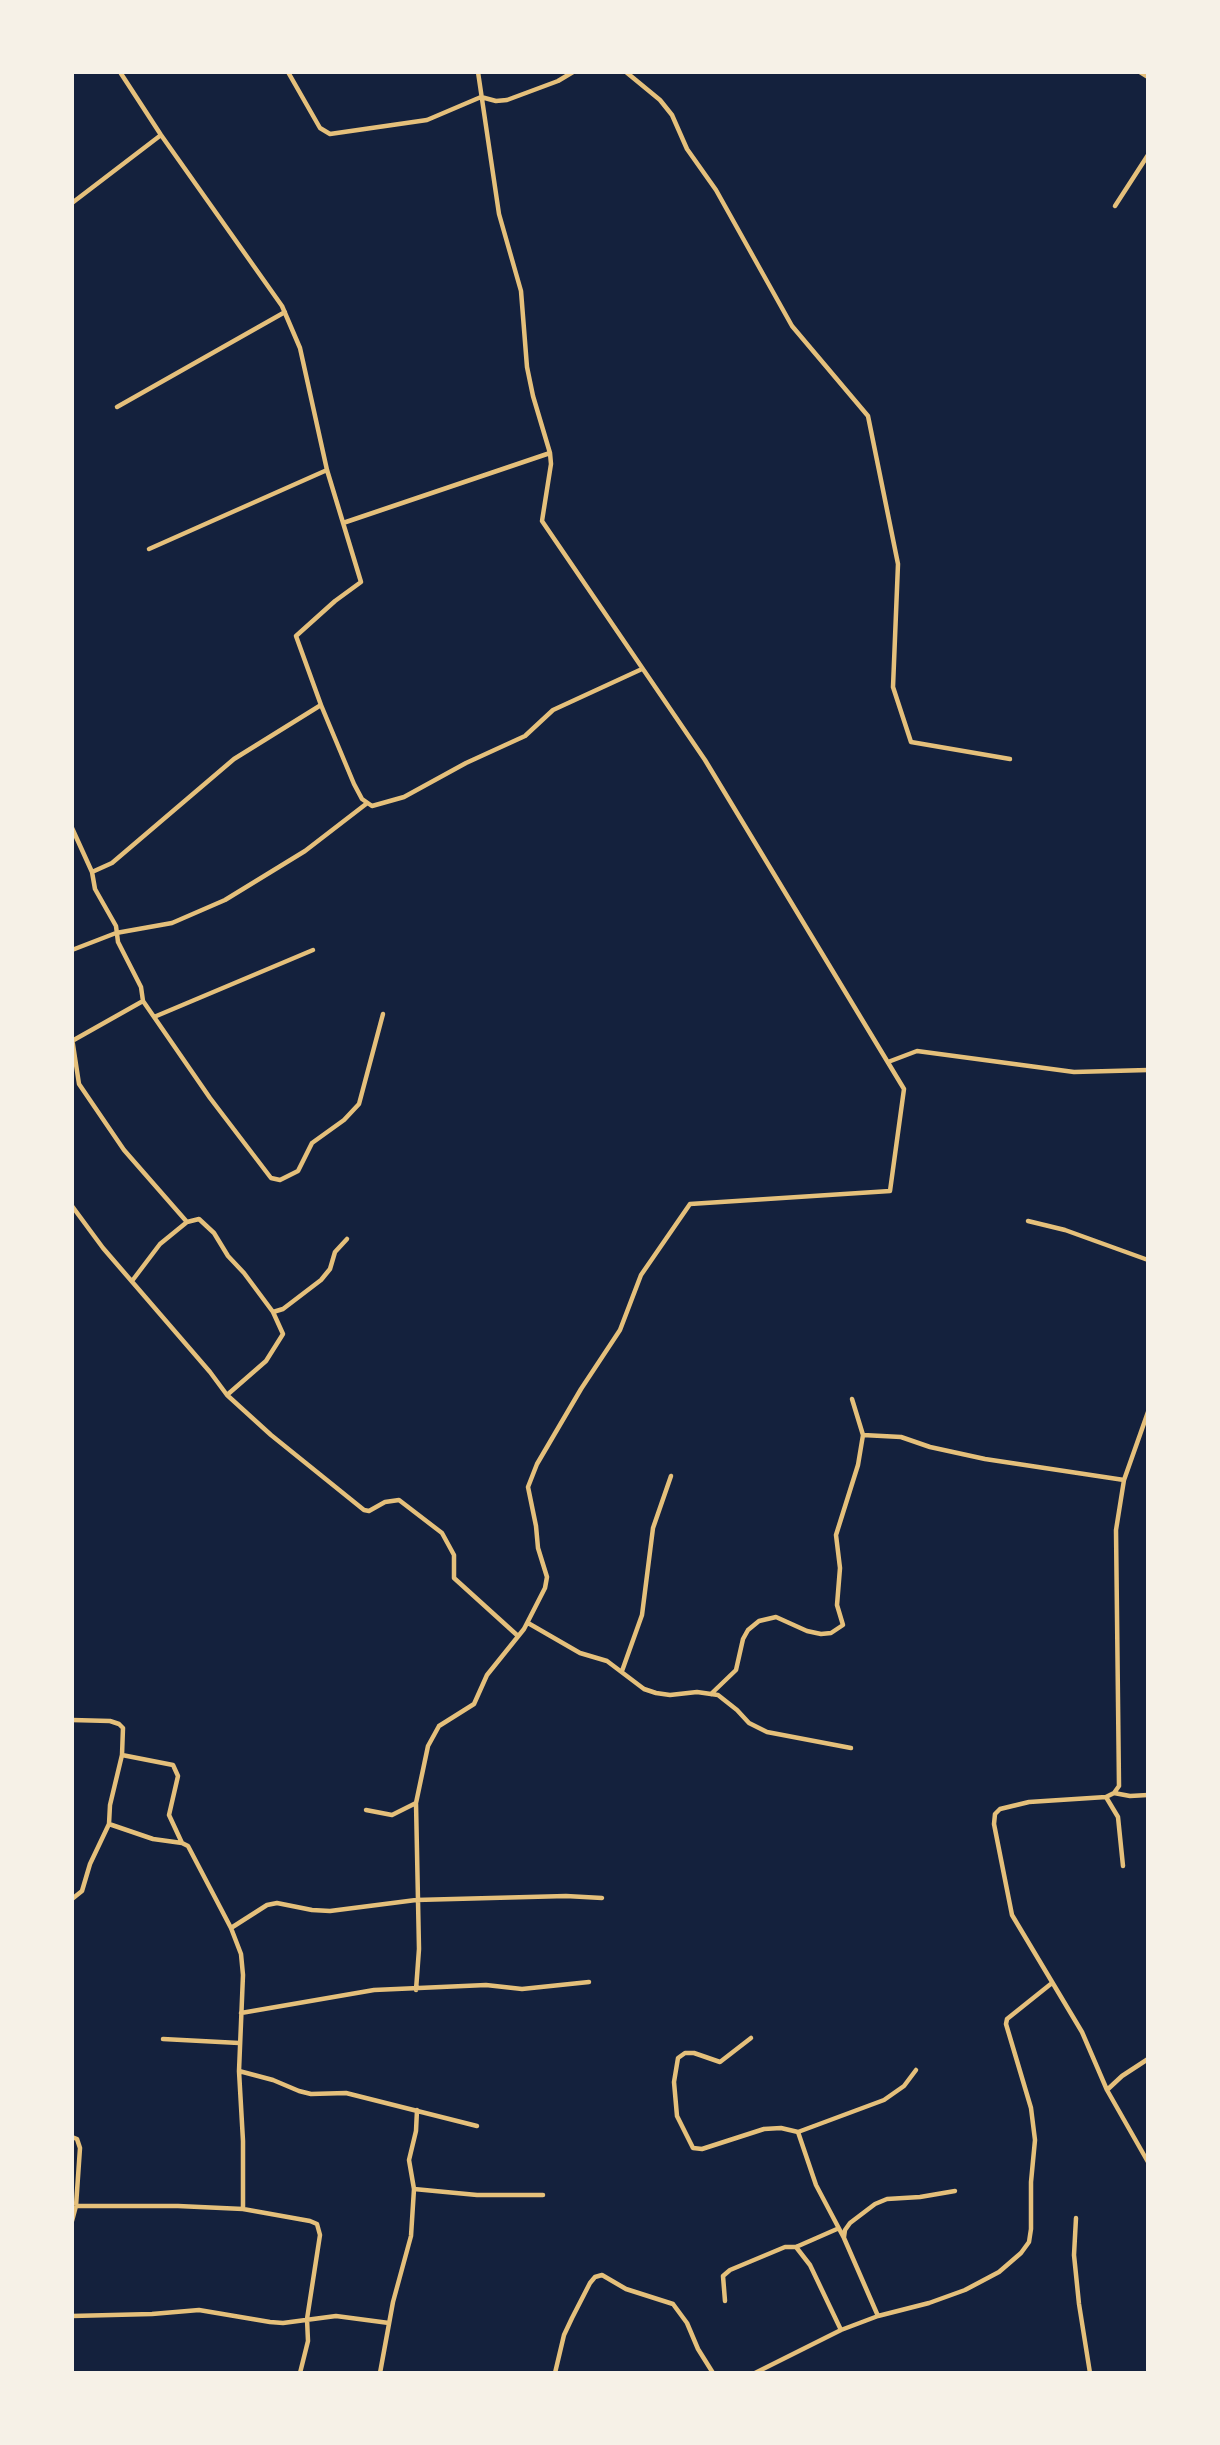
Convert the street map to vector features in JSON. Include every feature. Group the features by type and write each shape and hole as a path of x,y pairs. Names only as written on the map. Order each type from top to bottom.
{"street":[{"path":"120,72 161,135 285,312 300,348 327,470 361,582 335,601 296,636 321,705 354,784 366,804 372,806 404,797 525,736 553,710 642,669"},
{"path":"288,72 320,128 330,134 428,120 481,97 502,101 558,81 573,72"},
{"path":"416,1990 419,1950 416,1900 416,1803 428,1746 432,1735 448,1720 474,1704 487,1675 528,1623 545,1588 547,1577 537,1548 536,1526 528,1486 531,1476 581,1389 620,1330 641,1275 690,1204 890,1191 904,1089 705,760 542,521 551,464 550,453 527,367 521,291 499,214 478,72"},
{"path":"626,72 668,109 687,148 716,190 792,326 868,416 898,564 893,687 911,742 1010,759"},
{"path":"1140,72 1148,77"},
{"path":"72,203 161,135"},
{"path":"1115,206 1148,155"},
{"path":"117,407 285,312"},
{"path":"343,523 550,453"},
{"path":"149,549 327,470"},
{"path":"92,872 112,863 234,759 321,705"},
{"path":"72,950 116,933 172,923 225,900 305,851 366,804"},
{"path":"72,828 92,872 95,890 116,926 118,942 141,987 143,1001 271,1178 280,1180 298,1171 312,1143 344,1120 359,1104 383,1014"},
{"path":"154,1017 313,950"},
{"path":"143,1001 72,1040 79,1084 124,1150 187,1222"},
{"path":"888,1062 917,1051 1074,1072 1148,1070"},
{"path":"72,1206 227,1395 271,1435 364,1510 369,1511 385,1502 399,1500 441,1533 454,1555 454,1578 518,1636"},
{"path":"132,1281 155,1249 187,1222 199,1219 208,1225 228,1256 273,1312 283,1334 266,1361 227,1395"},
{"path":"1028,1221 1065,1230 1148,1260"},
{"path":"273,1312 283,1308 321,1280 330,1269 335,1252 347,1239"},
{"path":"711,1694 736,1670 743,1639 748,1630 759,1621 776,1617 807,1631 821,1634 831,1633 843,1625 837,1605 840,1568 836,1535 858,1465 863,1435 852,1399"},
{"path":"1148,1412 1124,1480 1116,1530 1119,1786 1114,1793 1106,1797 1029,1802 1000,1809 995,1814 994,1824 1012,1914 1082,2032 1107,2090 1148,2162"},
{"path":"863,1435 901,1437 930,1447 985,1459 1124,1480"},
{"path":"1140,1436 1148,1438"},
{"path":"622,1671 642,1615 652,1528 671,1476"},
{"path":"528,1623 565,1645 607,1661 644,1689 656,1694 698,1692 718,1695 749,1722 767,1732 851,1748"},
{"path":"72,1720 95,1719 119,1724 124,1734 122,1755 110,1805 109,1824 90,1864 82,1891 72,1899"},
{"path":"122,1755 173,1765 178,1776 169,1815 182,1844 191,1851 231,1928 241,1954 243,1976 239,2071 243,2141 243,2209"},
{"path":"1114,1793 1130,1796 1148,1795"},
{"path":"1106,1797 1118,1818 1123,1866"},
{"path":"366,1810 392,1815 416,1803"},
{"path":"109,1824 153,1839 182,1844"},
{"path":"231,1928 267,1905 277,1903 330,1911 416,1900 566,1896 602,1898"},
{"path":"241,2013 374,1990 416,1990 486,1985 522,1989 589,1982"},
{"path":"755,2373 841,2330 878,2316 929,2303 966,2290 999,2272 1021,2253 1029,2242 1035,2140 1031,2108 1006,2024 1007,2019 1052,1983"},
{"path":"751,2038 720,2062 694,2053 685,2053 678,2058 674,2082 677,2116 693,2148 702,2149 764,2129 781,2128 798,2132 884,2100 904,2086 916,2070"},
{"path":"163,2039 239,2043"},
{"path":"1107,2090 1122,2076 1148,2059"},
{"path":"239,2071 263,2076 311,2094 346,2093 477,2126"},
{"path":"380,2373 388,2323 411,2236 414,2189 409,2160 416,2132 417,2110"},
{"path":"798,2132 816,2185 837,2229 844,2238 878,2316"},
{"path":"72,2137 77,2139 80,2148 76,2206 72,2221"},
{"path":"414,2189 477,2195 543,2195"},
{"path":"844,2238 845,2230 850,2223 875,2204 887,2199 920,2197 955,2191"},
{"path":"76,2206 178,2206 243,2209 310,2221 318,2226 321,2235 307,2319 308,2341 300,2373"},
{"path":"1076,2218 1074,2255 1090,2373"},
{"path":"725,2301 723,2282 726,2272 785,2247 796,2247 837,2229"},
{"path":"796,2247 810,2265 841,2330"},
{"path":"555,2373 564,2334 590,2283 595,2277 602,2275 626,2289 673,2304 687,2323 698,2349 713,2373"},
{"path":"72,2316 199,2310 283,2323 336,2316 388,2323"}]}
